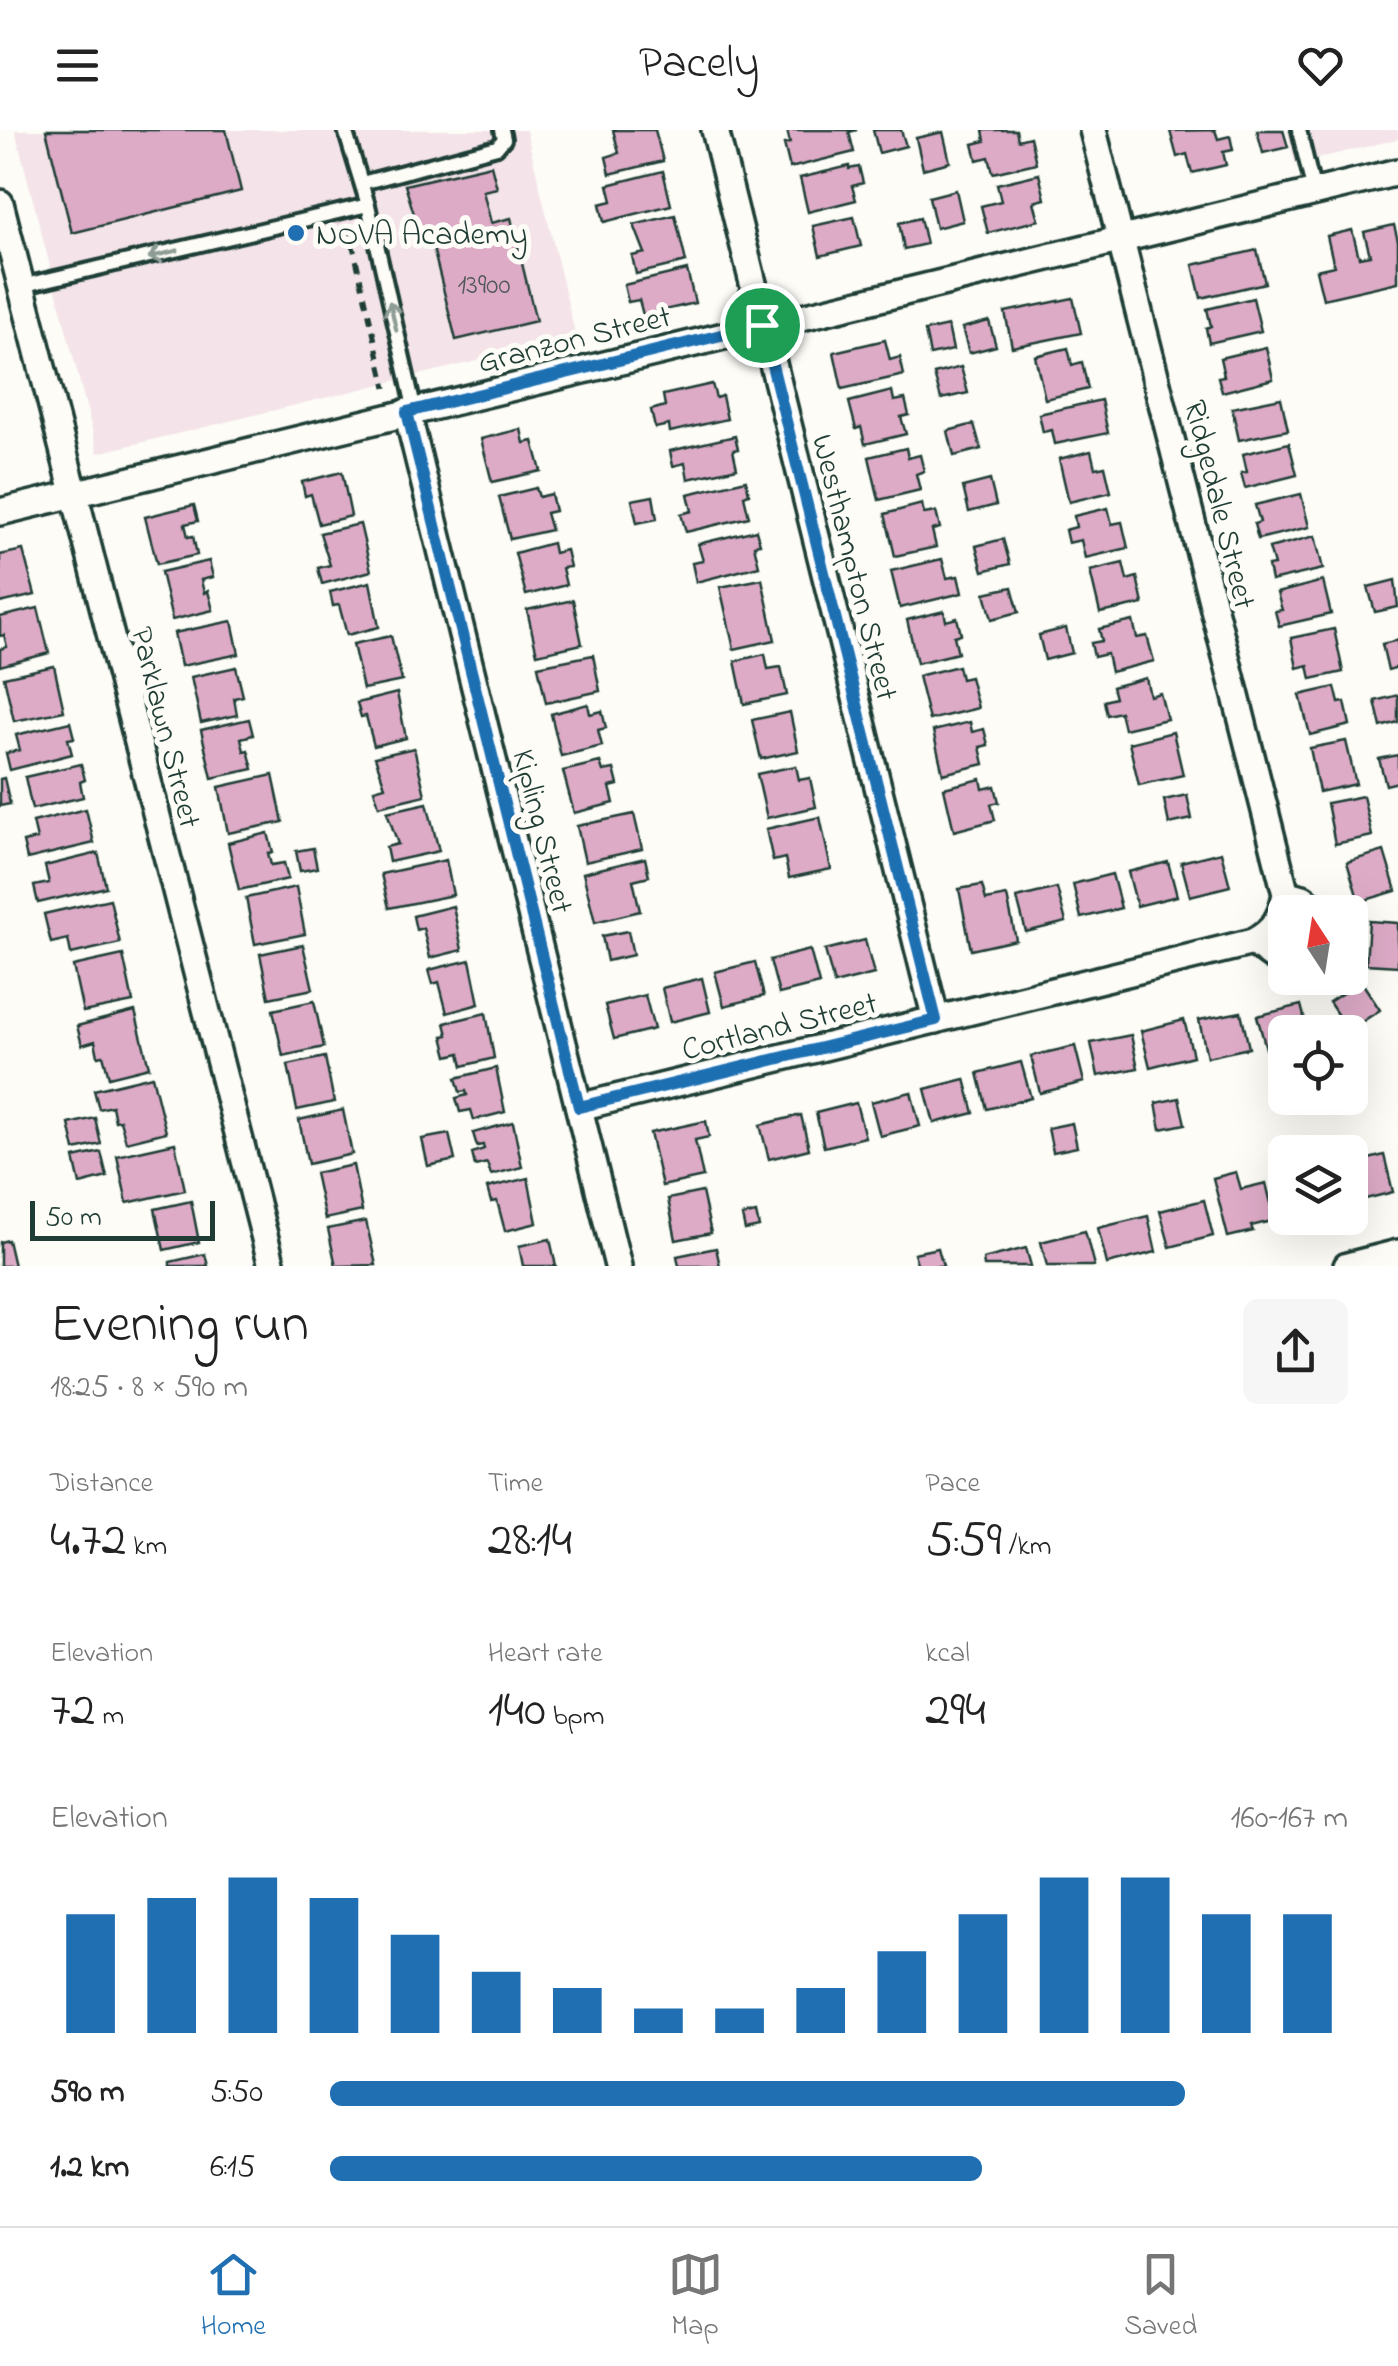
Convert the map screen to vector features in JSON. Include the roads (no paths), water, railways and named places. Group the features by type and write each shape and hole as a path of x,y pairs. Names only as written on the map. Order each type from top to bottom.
{"street":[{"name":"Westhampton Street","path":"714,130 936,1020"},
{"name":"Ridgedale Street","path":"1093,130 1286,894"},
{"name":"Granzon Street","path":"0,512 1398,172"},
{"name":"Parklawn Street","path":"0,203 272,1266"},
{"name":"Kipling Street","path":"411,412 618,1266"},
{"path":"1286,894 1290,895"},
{"name":"Cortland Street","path":"579,1107 1254,942 1270,933 1278,922 1286,894"},
{"path":"1254,942 1268,953"},
{"path":"1347,1266 1398,1253"}],"lane":[{"path":"345,130 368,204 411,412"},
{"path":"362,182 496,147 504,139 502,130"},
{"path":"1298,130 1314,192"},
{"path":"21,286 368,204"}],"place":[{"name":"NOVA Academy","path":"296,233"}]}
